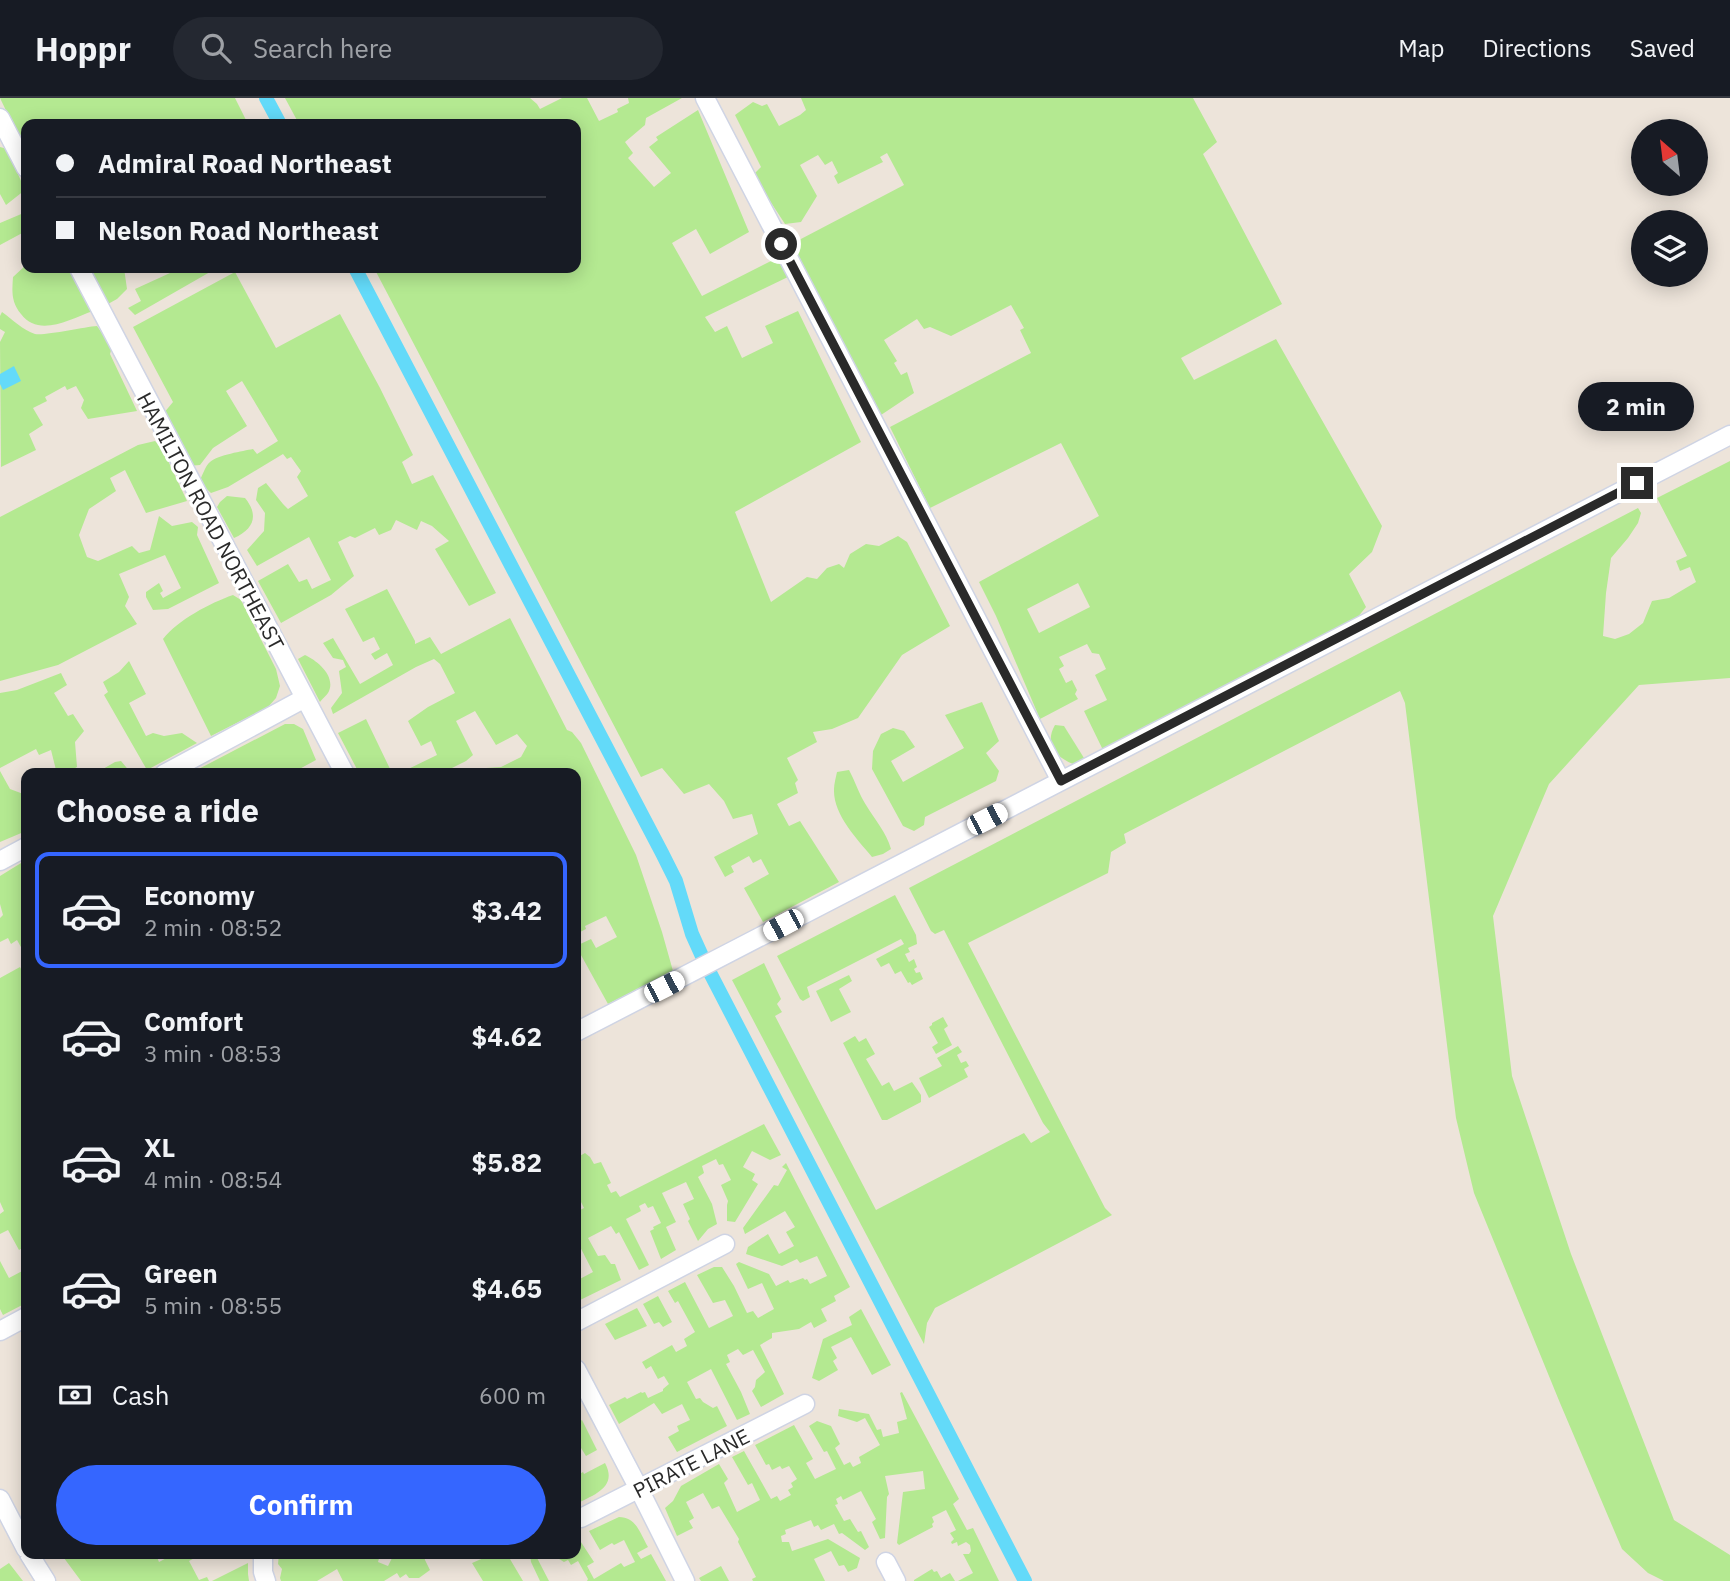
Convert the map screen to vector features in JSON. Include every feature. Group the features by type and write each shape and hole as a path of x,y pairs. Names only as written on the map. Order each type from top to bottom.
{"street":[{"path":"705,98 1061,781"},
{"path":"0,118 21,158"},
{"name":"HAMILTON ROAD NORTHEAST","path":"82,273 342,768"},
{"path":"581,1029 1730,435"},
{"path":"175,768 304,698"},
{"path":"0,861 21,850"},
{"path":"581,1319 725,1244"},
{"path":"0,1331 21,1320"},
{"path":"581,1379 685,1581"},
{"name":"PIRATE LANE","path":"581,1518 805,1404"},
{"path":"0,1499 21,1539"},
{"path":"32,1559 46,1581"},
{"path":"263,1559 266,1581"},
{"path":"886,1562 896,1581"}],"green space":[{"path":"0,98 235,98 246,119 21,119 21,142"},
{"path":"285,98 530,98 540,109 562,98 587,98 599,121 618,112 617,109 629,103 628,98 682,98 646,118 645,125 625,142 633,153 628,158 654,187 671,173 649,147 658,140 656,137 698,110 749,232 710,254 696,229 672,243 702,296 779,257 788,277 705,317 715,332 727,326 742,358 773,343 765,326 798,311 861,442 735,512 771,602 807,577 817,579 827,568 839,564 844,568 850,554 866,544 879,546 898,536 907,542 950,626 902,655 858,718 832,729 813,732 817,742 787,758 798,780 795,783 798,793 777,804 789,826 800,821 839,882 763,922 744,888 769,874 761,859 753,863 749,856 731,866 734,872 725,877 714,857 758,834 752,814 733,819 724,801 709,784 684,794 662,768 641,777 377,273 581,273 581,119 296,119"},
{"path":"801,98 1193,98 1217,142 1203,154 1282,304 1181,358 1194,380 1276,339 1382,526 1372,552 1349,574 1366,607 1353,623 1107,751 1102,748 1084,711 1107,700 1095,675 1106,669 1099,654 1092,653 1087,644 1059,657 1064,666 1059,669 1066,683 1072,680 1078,699 1040,719 979,582 1099,516 1061,443 930,508 890,427 1031,353 1020,330 1024,328 1011,305 951,336 930,327 924,329 917,319 884,340 897,361 894,363 901,375 907,372 914,393 881,415 794,254 799,240 904,185 887,153 880,157 883,162 838,184 834,176 838,173 832,161 825,165 818,155 800,165 817,196 801,222 785,224 753,175 761,167 735,115 753,102 762,106 767,104 779,126 806,110","holes":["1078,583 1090,607 1039,633 1027,609"]},
{"path":"0,147 7,149 21,181 21,193 6,205 0,194"},
{"path":"21,214 21,234 0,245 0,223"},
{"path":"21,270 21,273 71,273 93,311 65,322 37,325 28,321 18,310 12,292 13,277"},
{"path":"92,273 125,273 127,289 108,304"},
{"path":"170,273 208,273 135,315 128,308 141,301 135,289"},
{"path":"233,273 276,348 340,314 413,455 402,462 412,484 433,475 496,593 469,606 435,549 449,541 432,526 421,521 417,530 396,520 391,530 379,535 375,528 355,538 350,536 338,542 354,576 331,595 281,623 258,581 288,564 299,582 307,579 312,589 331,580 309,537 257,566 247,550 264,531 265,513 256,500 258,488 266,483 288,509 308,496 297,477 301,471 291,457 287,459 283,454 228,487 211,493 199,482 210,462 224,455 253,449 257,454 278,441 242,381 226,391 247,426 213,448 200,465 188,466 163,414 173,402 133,327"},
{"path":"2,312 35,334 97,326 112,347 110,354 137,411 88,419 81,408 84,400 76,386 67,390 65,386 45,397 47,401 33,408 43,425 29,434 36,450 1,467 0,342 5,332 0,329"},
{"path":"155,441 162,448 187,501 146,513 125,470 110,478 116,491 89,509 79,535 87,557 98,561 132,546 139,553 150,550 159,516 172,526 192,522 198,527 197,535 219,583 168,609 153,610 146,592 159,583 163,598 181,588 165,555 119,574 129,597 125,606 137,624 58,665 0,681 0,517 138,445"},
{"path":"1730,461 1730,678 1639,685 1549,784 1493,916 1512,1076 1571,1254 1674,1520 1730,1555 1730,1581 1664,1581 1648,1573 1622,1549 1474,1193 1456,1118 1405,703 1400,691 1124,834 1126,843 1111,852 1108,873 968,943 1105,1208 1112,1215 935,1308 927,1323 924,1344 732,980 764,963 781,999 777,1004 782,1012 775,1016 876,1210 1024,1133 1031,1143 1050,1132 944,930 935,934 931,931 909,888 1638,508 1641,513 1638,523 1611,558 1603,636 1615,639 1629,634 1643,623 1652,601 1669,598 1696,582 1690,567 1680,571 1676,561 1687,556 1657,498"},
{"path":"227,496 245,498 253,516 250,526 234,538 217,507"},
{"path":"387,589 415,644 430,637 441,654 510,618 567,730 581,743 636,855 673,971 608,1004 581,955 581,944 591,939 596,948 617,937 606,916 585,926 586,929 581,932 581,768 486,768 501,767 521,757 527,746 517,734 496,745 475,711 456,721 473,755 452,768 410,768 437,755 431,741 421,746 408,721 455,693 440,664 434,659 333,714 331,708 342,693 339,671 346,667 343,660 333,658 323,643 333,638 360,684 393,665 387,653 375,660 371,654 380,649 374,637 363,642 345,609"},
{"path":"233,595 241,600 276,669 280,686 276,698 268,707 211,736 163,639 195,613"},
{"path":"305,655 325,670 330,681 328,693 320,702 298,659"},
{"path":"129,661 146,694 129,703 146,736 153,733 164,736 182,733 197,743 151,768 146,768 104,695 108,692 103,682 119,672"},
{"path":"61,673 67,685 54,693 68,716 73,714 84,731 75,742 77,767 56,768 51,750 39,755 36,749 0,768 0,693 17,690"},
{"path":"982,702 999,741 986,753 999,771 996,781 925,817 924,825 914,831 903,826 872,769 873,751 881,734 893,728 904,731 915,747 891,761 903,782 964,748 945,715"},
{"path":"366,719 390,768 356,768 338,733"},
{"path":"285,724 294,724 303,729 316,760 301,768 201,768"},
{"path":"1055,725 1064,726 1084,758 1073,764 1057,754 1051,744"},
{"path":"121,761 127,768 105,768"},
{"path":"849,770 889,843 891,849 883,854 872,857 847,826 837,808 834,789 837,772"},
{"path":"0,771 10,789 21,793 21,833 0,842"},
{"path":"21,863 21,947 17,940 11,944 8,938 0,942 0,918 3,915 0,904 0,876"},
{"path":"895,895 916,935 917,944 908,948 910,952 905,954 909,962 914,959 917,967 914,969 916,973 920,972 923,979 912,985 901,971 895,974 889,963 881,967 876,959 904,944 901,939 807,987 810,997 803,1001 800,999 777,956"},
{"path":"20,967 21,969 19,1250 8,1230 0,1234 0,1214 4,1211 0,1202 0,978"},
{"path":"849,975 852,981 839,989 851,1012 831,1022 816,991"},
{"path":"943,1017 948,1026 944,1029 952,1045 936,1054 932,1047 938,1043 929,1027"},
{"path":"855,1036 859,1042 866,1038 875,1054 866,1059 882,1086 889,1082 894,1091 912,1082 921,1095 921,1102 882,1120 843,1043"},
{"path":"958,1046 962,1052 957,1055 961,1063 966,1061 969,1066 964,1069 968,1077 929,1098 919,1078 942,1066 937,1058"},
{"path":"764,1124 781,1155 770,1160 752,1151 743,1167 755,1174 752,1180 758,1184 735,1222 727,1221 728,1201 721,1185 731,1180 723,1164 719,1165 716,1159 702,1166 704,1173 698,1177 712,1204 717,1224 708,1229 698,1241 683,1204 694,1199 686,1182 662,1193 676,1222 666,1227 676,1250 661,1259 650,1231 661,1223 653,1206 648,1208 645,1203 639,1206 641,1211 626,1219 649,1265 639,1270 619,1232 616,1234 611,1226 588,1238 598,1256 605,1255 611,1264 615,1264 621,1280 581,1300 581,1278 593,1272 581,1249 581,1210 584,1208 581,1202 581,1155 585,1153 594,1164 601,1162 611,1183 607,1185 611,1193 616,1191 620,1197"},
{"path":"786,1163 850,1287 834,1296 836,1301 821,1309 827,1321 814,1328 811,1322 799,1329 772,1333 772,1338 760,1345 784,1394 761,1407 752,1391 756,1380 765,1372 753,1350 743,1355 738,1349 727,1355 730,1362 726,1364 750,1414 737,1420 711,1369 687,1382 696,1399 700,1398 713,1408 717,1406 727,1426 677,1452 668,1437 679,1431 677,1426 690,1420 682,1404 662,1414 654,1403 619,1424 609,1405 641,1392 645,1392 648,1398 663,1391 669,1384 664,1376 658,1379 651,1366 646,1369 642,1362 672,1345 676,1352 687,1346 684,1339 695,1332 678,1301 675,1303 668,1291 685,1282 709,1328 733,1316 725,1300 713,1303 697,1275 714,1267 722,1267 747,1313 753,1311 758,1318 774,1309 762,1283 748,1289 736,1264 739,1262 769,1274 776,1286 788,1280 790,1283 803,1278 810,1284 827,1276 817,1256 800,1263 797,1259 782,1266 746,1254 748,1247 768,1234 779,1254 794,1246 786,1232 795,1227 785,1211 745,1234 743,1228 774,1185 778,1186 787,1170 782,1167"},
{"path":"0,1261 9,1278 21,1272 21,1306 3,1315 0,1309"},
{"path":"658,1296 672,1322 663,1327 659,1322 654,1324 643,1304"},
{"path":"637,1308 647,1326 615,1340 605,1324"},
{"path":"861,1309 891,1365 872,1375 851,1337 831,1347 837,1358 833,1361 838,1370 819,1381 812,1378 823,1339 852,1325 849,1317"},
{"path":"902,1392 959,1499 953,1504 967,1530 973,1528 999,1581 958,1581 973,1573 963,1554 969,1554 970,1545 966,1542 958,1546 957,1542 952,1544 954,1539 950,1533 956,1530 946,1510 932,1517 933,1527 899,1545 897,1543 903,1492 925,1489 923,1471 885,1476 889,1494 885,1538 880,1539 872,1522 876,1519 861,1491 843,1500 841,1496 836,1499 838,1504 835,1505 844,1521 850,1519 858,1532 861,1531 869,1547 865,1550 842,1533 839,1534 834,1524 821,1530 818,1525 814,1527 811,1520 785,1530 786,1534 781,1536 782,1542 789,1542 792,1551 828,1539 860,1558 857,1568 848,1572 844,1565 839,1566 831,1551 814,1559 825,1581 753,1581 756,1577 738,1542 739,1539 719,1506 712,1509 703,1493 686,1502 694,1518 689,1521 693,1528 677,1536 665,1508 673,1501 681,1486 719,1464 728,1479 724,1483 737,1512 760,1500 752,1483 748,1485 732,1457 744,1451 771,1499 777,1496 780,1501 791,1495 788,1490 793,1487 791,1483 797,1479 789,1466 772,1470 769,1464 766,1465 755,1445 794,1425 813,1459 806,1463 815,1479 836,1469 809,1426 817,1421 831,1426 840,1444 835,1448 844,1465 850,1462 853,1467 861,1463 859,1457 880,1445 865,1418 857,1422 838,1416 839,1409 869,1414 877,1430 881,1429 883,1437 899,1433 897,1422 907,1419 900,1393"},
{"path":"581,1420 597,1450 586,1456 581,1448"},
{"path":"605,1463 608,1478 602,1489 581,1501 581,1473"},
{"path":"619,1517 630,1520 648,1547 637,1553 641,1559 651,1554 666,1581 587,1581 578,1561 571,1565 568,1560 564,1562 559,1559 581,1559 581,1542 594,1562 587,1566 594,1579 621,1563 624,1567 635,1562 624,1540 600,1550 589,1531"},
{"path":"65,1559 158,1559 159,1562 165,1559 193,1559 189,1561 199,1580 207,1577 209,1581 81,1581"},
{"path":"278,1559 379,1559 378,1562 388,1566 392,1559 425,1559 430,1570 419,1578 409,1578 406,1574 400,1578 397,1573 384,1581 343,1581 337,1569 317,1581 281,1581 282,1569 278,1564"},
{"path":"481,1559 510,1559 523,1581 483,1581 472,1563"},
{"path":"531,1559 538,1559 549,1581 540,1581"},
{"path":"9,1563 23,1581 0,1581 0,1569"},
{"path":"248,1563 249,1581 212,1581"},
{"path":"721,1566 729,1581 701,1581 699,1578"},
{"path":"932,1569 937,1571 941,1578 950,1573 955,1581 914,1581"}],"water":[{"path":"14,366 21,381 3,390 0,374"}],"waterway":[{"path":"266,98 277,119"},
{"path":"358,273 662,853 676,881 692,934 706,965 1025,1581"}],"route":[{"path":"781,244 1061,781 1637,483"}]}
